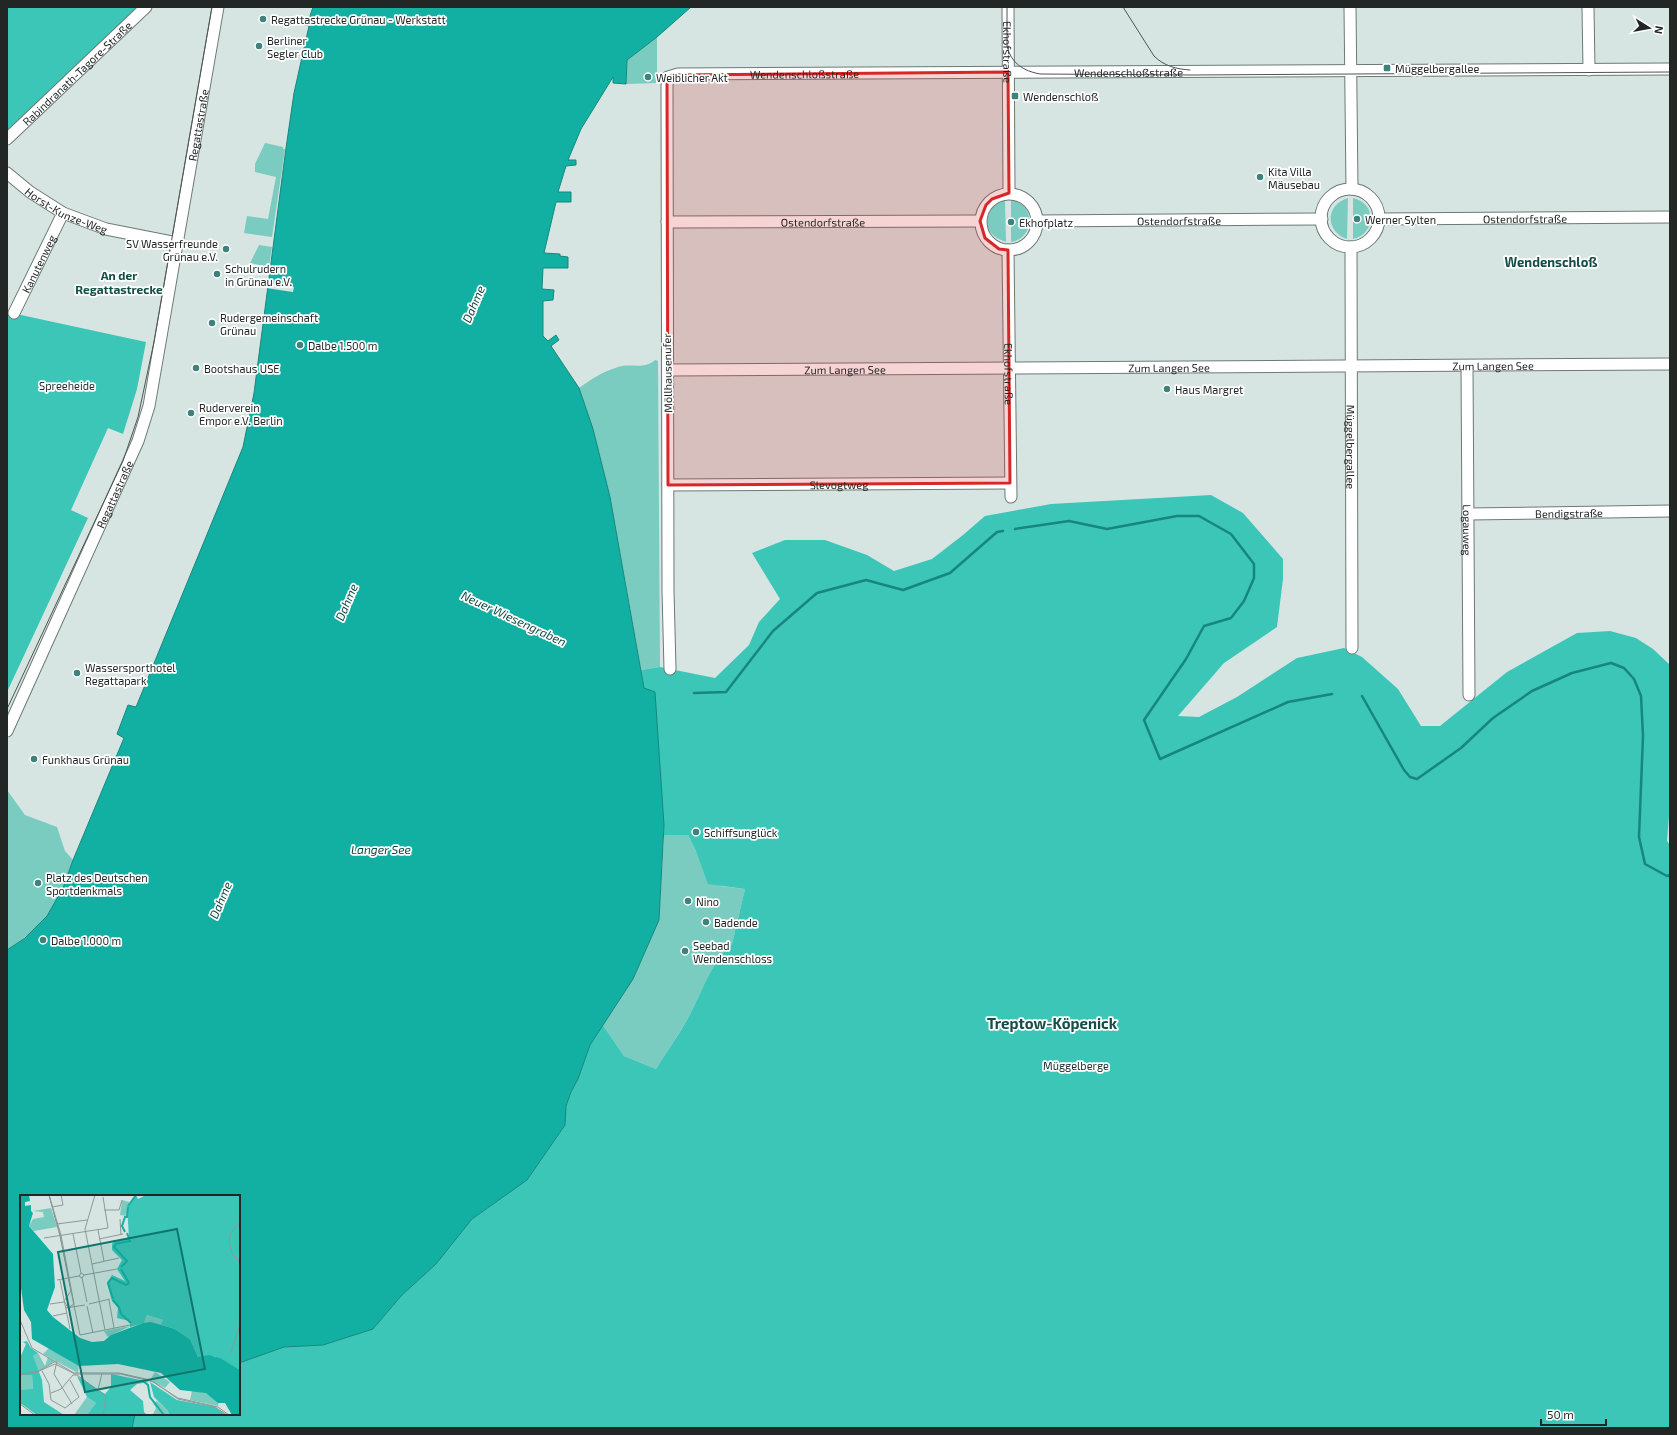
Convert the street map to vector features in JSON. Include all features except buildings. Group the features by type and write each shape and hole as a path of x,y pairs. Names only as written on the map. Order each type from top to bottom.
{"street":[{"name":"Rabindranath-Tagore-Straße","path":"7,139 146,7"},
{"name":"Regattastraße","path":"7,731 138,441 149,406 218,7"},
{"name":"Ekhofstraße","path":"1008,7 1009,193"},
{"path":"1350,7 1352,189"},
{"path":"1588,7 1589,70"},
{"name":"Wendenschloßstraße","path":"668,77 675,74 1670,69"},
{"name":"Möllhausenufer","path":"668,77 666,86 666,222 670,669"},
{"name":"Horst-Kunze-Weg","path":"7,173 30,192 63,213 106,229 177,244"},
{"path":"1352,189 1364,193 1374,202 1378,210 1379,218 1375,233 1371,238 1365,243 1351,247 1339,244 1329,237 1323,226 1322,219 1325,204 1330,198 1337,193 1352,189"},
{"path":"1009,193 1017,195 1028,202 1036,212 1037,221 1034,234 1025,245 1017,249 1008,250 999,249 985,238 980,221 982,212 992,199 1009,193"},
{"name":"Kanutenweg","path":"14,313 63,213"},
{"name":"Ostendorfstraße","path":"1379,218 1670,217"},
{"name":"Ostendorfstraße","path":"1037,221 1322,219"},
{"name":"Ostendorfstraße","path":"666,222 980,221"},
{"name":"Müggelbergallee","path":"1351,247 1352,648"},
{"name":"Ekhofstraße","path":"1008,250 1011,497"},
{"name":"Zum Langen See","path":"668,370 1670,364"},
{"name":"Logauweg","path":"1467,366 1469,695"},
{"name":"Slevogtweg","path":"668,484 1010,483"},
{"name":"Bendigstraße","path":"1468,514 1670,511"}],"highlighted area":[{"path":"1008,72 1009,193 992,199 986,205 980,221 985,238 999,249 1008,250 1010,483 668,485 667,78 672,75"}],"shaded area":[{"path":"657,37 657,83 626,84 627,60"},
{"path":"265,143 283,147 283,149 285,149 272,237 244,233 247,216 268,219 276,177 255,172 255,164"},
{"path":"1348,198 1347,239 1335,230 1331,218 1335,206 1340,201"},
{"path":"1353,198 1361,201 1366,206 1370,212 1371,218 1366,231 1361,236 1353,239"},
{"path":"1001,200 1005,200 1006,242 998,239 992,234 987,223 990,211"},
{"path":"1011,200 1019,203 1025,208 1029,221 1025,234 1019,239 1011,242"},
{"path":"259,245 272,247 269,267 250,263"},
{"path":"655,360 658,361 660,667 641,670 608,493 590,423 579,388 612,369 623,366 642,366"},
{"path":"7,790 25,815 57,827 65,851 73,860 59,896 47,916 34,930 7,950"},
{"name":"Seebad Wendenschloss","path":"664,835 688,835 696,851 721,886 745,889 732,944 717,961 687,1020 656,1069 624,1056 602,1024 633,979 659,920"}],"green space":[{"path":"7,7 142,7 7,144"},
{"name":"Spreeheide","path":"7,312 146,342 137,389 123,434 108,428 71,510 88,518 7,692"},
{"name":"Müggelberge","path":"1211,495 1243,513 1283,559 1283,579 1277,627 1224,663 1178,716 1199,717 1237,697 1297,658 1344,648 1362,657 1398,689 1421,726 1440,726 1507,672 1577,633 1610,631 1636,638 1653,649 1670,665 1670,803 1667,841 1670,845 1670,1428 132,1428 135,1415 240,1415 240,1363 284,1347 323,1345 373,1329 401,1296 436,1264 472,1219 527,1180 565,1125 565,1106 578,1079 590,1045 602,1024 624,1056 656,1069 687,1020 717,961 732,944 745,889 708,884 696,851 688,835 664,835 664,825 641,670 660,667 715,678 749,645 759,622 780,599 752,553 785,540 825,540 867,555 894,571 932,559 985,516 1051,504"}],"water":[{"name":"Langer See","path":"313,7 691,7 657,37 627,60 626,84 613,83 613,77 581,129 568,160 576,160 576,165 566,166 558,192 571,192 571,202 556,202 544,253 560,254 560,256 568,257 568,268 543,268 542,289 554,290 553,300 543,301 543,336 548,341 556,335 559,340 551,346 579,388 593,429 610,497 644,688 655,692 664,825 659,920 633,979 590,1045 578,1079 566,1106 565,1125 527,1180 472,1219 436,1264 401,1296 373,1329 323,1345 284,1347 240,1363 240,1195 20,1195 20,1415 135,1415 132,1428 7,1428 7,950 25,938 47,916 63,888 73,860 124,738 117,734 128,705 136,707 243,447 254,393 294,93 309,26 305,25 306,19 309,19"}],"pier":[{"path":"267,283 294,287 293,292 266,288"}],"waterway":[{"path":"1015,529 1069,521 1107,529 1177,516 1199,516 1231,534 1254,564 1254,578 1244,601 1231,618 1204,626 1186,659 1144,720 1160,759 1288,702 1332,694"},
{"path":"694,693 726,692 773,631 817,593 866,580 903,590 950,573 997,532 1003,531"},
{"path":"1362,696 1404,770 1410,777 1417,779 1461,748 1493,718 1532,691 1572,673 1607,664 1611,663 1624,668 1634,679 1641,696 1643,736 1639,837 1645,864 1667,876 1670,875"}],"tram line":[{"path":"7,709 123,461 138,417 154,342 212,7"},
{"path":"1007,7 1007,46 1011,57 1015,62 1028,71 1040,74 1193,75 1670,72"},
{"path":"1123,7 1154,56 1170,66 1190,70"}],"place":[{"name":"Regattastrecke Grünau - Werkstatt","path":"263,19"},
{"name":"Berliner Segler Club","path":"259,46"},
{"name":"Müggelbergallee","path":"1387,68"},
{"name":"Weiblicher Akt","path":"648,77"},
{"name":"Wendenschloß","path":"1015,96"},
{"name":"Kita Villa Mäusebau","path":"1260,177"},
{"name":"Werner Sylten","path":"1357,219"},
{"name":"Ekhofplatz","path":"1011,222"},
{"name":"SV Wasserfreunde Grünau e.V.","path":"226,249"},
{"name":"Schulrudern in Grünau e.V.","path":"217,274"},
{"name":"Rudergemeinschaft Grünau","path":"212,323"},
{"name":"Dalbe 1.500 m","path":"300,345"},
{"name":"Bootshaus USE","path":"196,368"},
{"name":"Haus Margret","path":"1167,389"},
{"name":"Ruderverein Empor e.V. Berlin","path":"191,413"},
{"name":"Wassersporthotel Regattapark","path":"77,673"},
{"name":"Funkhaus Grünau","path":"34,759"},
{"name":"Schiffsunglück","path":"696,832"},
{"name":"Platz des Deutschen Sportdenkmals","path":"38,883"},
{"name":"Nino","path":"688,901"},
{"name":"Badende","path":"706,922"},
{"name":"Dalbe 1.000 m","path":"43,940"},
{"name":"Seebad Wendenschloss","path":"685,951"}],"district":[{"name":"Wendenschloß","path":"1551,262"},
{"name":"An der Regattastrecke","path":"119,282"},
{"name":"Treptow-Köpenick","path":"1052,1023"}],"water label":[{"name":"Dahme","path":"473,304"},
{"name":"Dahme","path":"346,602"},
{"name":"Neuer Wiesengraben","path":"514,618"},
{"name":"Dahme","path":"220,900"}]}
